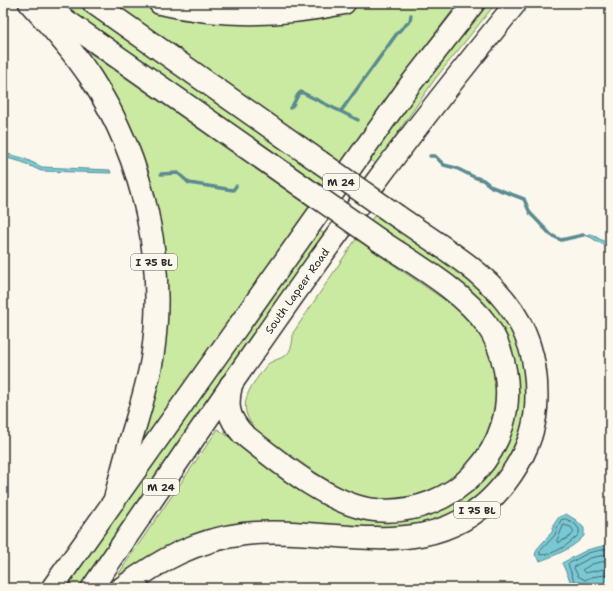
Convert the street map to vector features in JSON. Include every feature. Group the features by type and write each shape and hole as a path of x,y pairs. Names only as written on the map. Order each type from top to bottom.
{"highway":[{"name":"I 75 BL","path":"30,3 64,41 91,78 104,100 122,136 135,171 149,223 155,278 155,332 152,358 142,404 115,499"},
{"path":"42,3 462,298 476,311 488,326 498,343 504,360 508,380 508,398 501,431 494,447 486,460 475,473 464,483 438,500 408,510 389,511 373,510 346,503 315,486 243,434 235,426 230,414 229,395 231,385"},
{"name":"I 75 BL","path":"94,3 463,262 486,280 506,302 524,331 531,348 536,379 536,411 524,453 502,487 483,506 451,526 438,531 412,537 382,539 261,533 226,537 196,545 179,552 150,568 122,588"},
{"path":"160,3 210,12 252,14 291,12 344,3"}],"main road":[{"name":"M 24","path":"115,499 409,86 474,3"},
{"name":"South Lapeer Road","path":"92,588 231,385 375,183 452,82 516,3"},
{"name":"I 75 BL","path":"52,588 115,499"}],"green space":[{"path":"61,3 80,3 329,178 323,186"},
{"path":"108,3 133,3 168,12 340,11 370,3 458,3 340,164"},
{"path":"484,3 496,3 435,79 376,164 368,159"},
{"path":"90,53 310,207 146,438 139,433 162,262 86,58"},
{"path":"377,212 470,277 498,302 528,367 523,434 487,494 427,528 283,527 119,577 119,574 125,564 218,429 316,499 380,521 408,519 448,506 518,392 514,361 452,278 371,220"},
{"path":"318,230 325,234 80,588 64,588"},
{"path":"356,239 458,310 481,335 494,362 496,379 495,402 490,424 481,444 470,461 455,476 437,487 418,495 397,499 374,499 360,496 345,489 314,472 259,432 248,418 246,412 246,398 253,384 268,364 285,356 291,349 293,333"}],"water":[{"path":"3,153 23,158 42,167 110,170 111,173 41,171 22,162 3,157"},
{"path":"591,234 610,245 610,249 590,237 583,235"},
{"path":"566,514 576,520 584,528 584,536 569,548 540,561 535,555 537,549 552,532 554,524 559,517"},
{"path":"610,544 610,585 606,584 583,587 572,585 562,563 587,550"}],"waterway":[{"path":"341,111 398,32 410,21 411,15"},
{"path":"290,108 301,92 358,120"},
{"path":"430,156 435,156 444,165 456,168 483,180 492,187 524,199 530,213 551,235 561,240 583,235"},
{"path":"161,174 178,173 189,183 233,190 236,186"}]}
